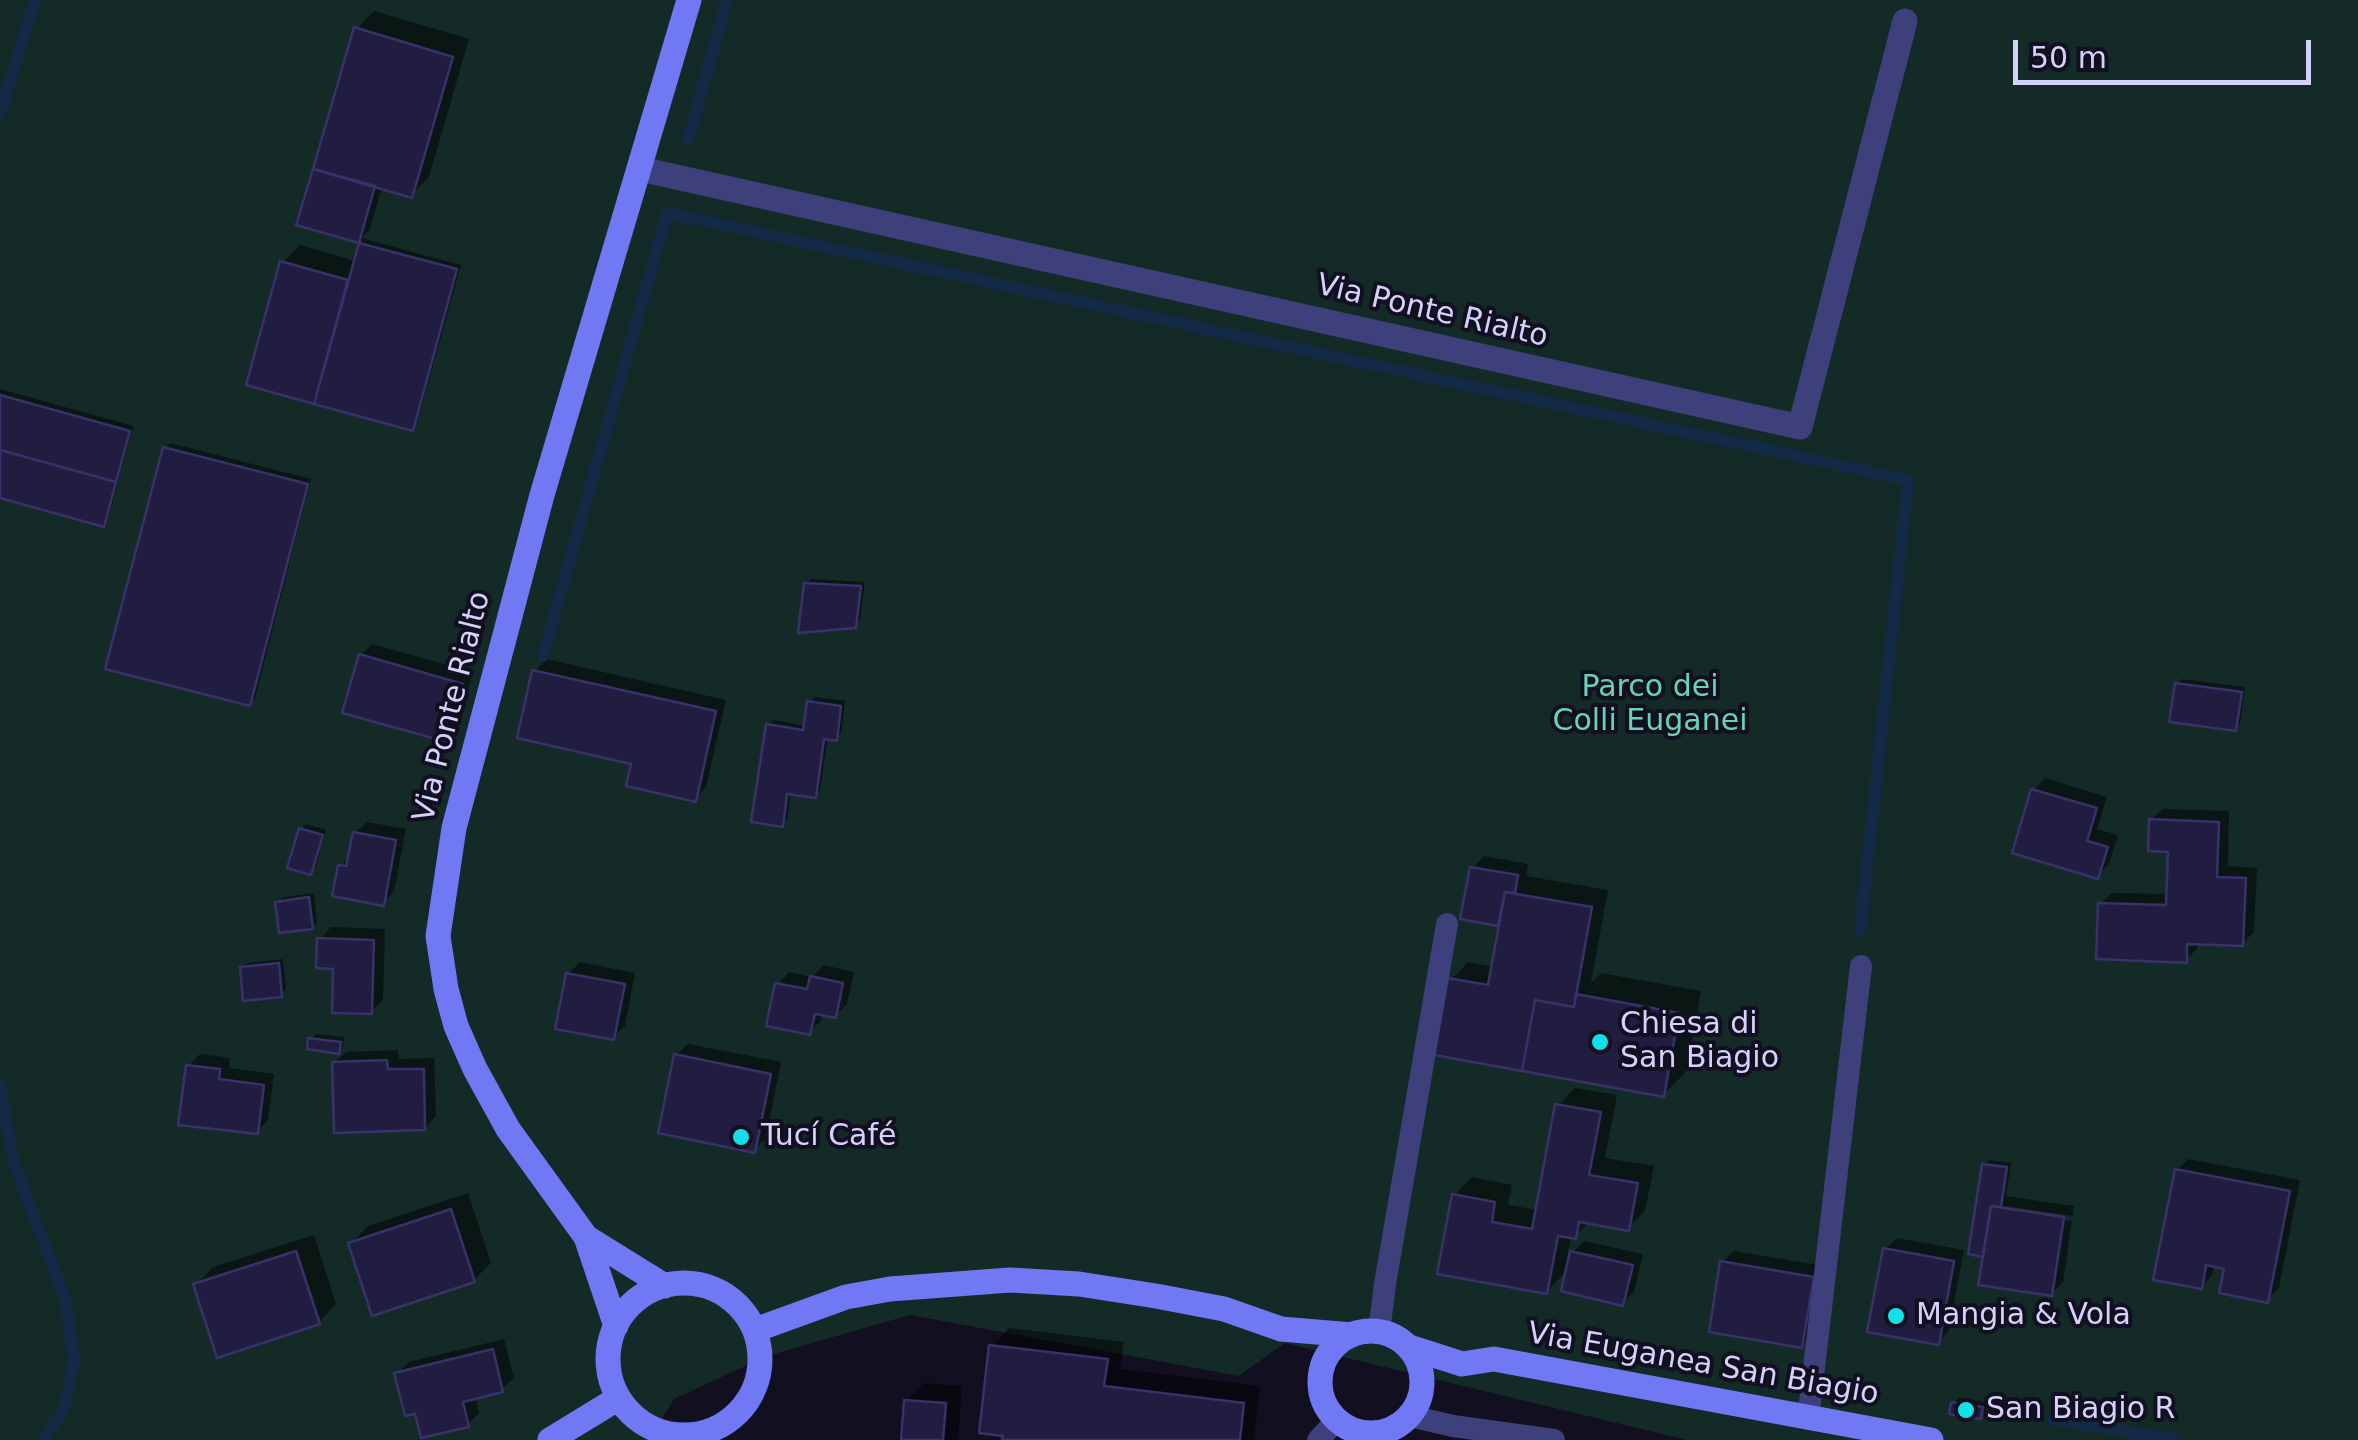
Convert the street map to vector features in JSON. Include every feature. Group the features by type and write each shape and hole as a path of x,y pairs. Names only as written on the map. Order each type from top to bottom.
{"main road":[{"name":"Via Ponte Rialto","path":"616,1326 586,1236 508,1128 475,1068 456,1026 438,936 454,828 542,496 688,0"},
{"name":"Via Ponte Rialto","path":"586,1236 665,1286"},
{"path":"755,1330 846,1296 890,1288 1010,1280 1079,1284 1224,1309 1281,1329 1352,1335 1380,1332 1396,1337 1409,1347 1418,1362 1422,1378 1416,1406"},
{"path":"686,1284 718,1292 743,1311 755,1330 760,1372 753,1393 741,1411 704,1433 682,1436 661,1432 642,1422 617,1399 608,1368 609,1346 628,1308 645,1294 665,1286 686,1284"},
{"path":"1281,1329 1321,1372"},
{"path":"1352,1335 1337,1344 1321,1372 1322,1398 1337,1420 1351,1430 1367,1433 1398,1426 1462,1364"},
{"name":"Via Euganea San Biagio","path":"1409,1347 1462,1364 1494,1360 1931,1440"},
{"path":"550,1440 617,1399"}],"street":[{"name":"Via Ponte Rialto","path":"640,169 1800,427 1905,21"}],"lane":[{"path":"1380,1332 1447,924"},
{"path":"1808,1419 1862,966"},
{"path":"1416,1406 1453,1426 1554,1440"},
{"path":"1318,1440 1337,1420"}],"green space":[{"name":"Parco dei Colli Euganei","path":"0,0 2358,0 2358,1440 1687,1440 1285,1343 1239,1376 910,1315 767,1356 674,1399 649,1440 0,1440"}],"building":[{"path":"354,27 453,57 412,198 313,169"},
{"path":"313,169 375,186 359,243 296,225"},
{"path":"359,243 457,269 413,431 314,404"},
{"path":"280,261 348,280 314,404 246,385"},
{"path":"0,395 130,431 116,482 0,450"},
{"path":"163,447 308,484 250,706 105,669"},
{"path":"0,450 116,482 104,527 0,498"},
{"path":"804,583 861,586 856,628 798,633"},
{"path":"359,654 463,684 447,742 342,713"},
{"path":"532,670 716,711 696,802 626,786 631,764 517,738"},
{"path":"2175,683 2242,692 2236,731 2169,722"},
{"path":"807,701 841,706 837,741 824,739 816,798 787,794 783,827 751,822 766,724 803,730"},
{"path":"2031,789 2097,808 2087,841 2108,847 2098,879 2012,853"},
{"path":"2149,819 2219,822 2217,877 2246,878 2243,946 2187,944 2187,963 2096,959 2098,903 2166,905 2168,852 2148,851"},
{"path":"299,828 323,835 311,875 287,868"},
{"path":"353,832 396,840 384,906 332,896 338,865 346,866"},
{"path":"1470,867 1518,875 1515,893 1505,892 1498,926 1460,919"},
{"path":"1505,892 1592,907 1574,1007 1535,1000 1522,1071 1434,1055 1448,978 1488,985"},
{"path":"309,897 313,929 279,933 275,902"},
{"path":"317,938 374,940 372,1014 332,1013 333,969 316,968"},
{"path":"279,963 282,997 243,1001 240,967"},
{"path":"566,973 625,984 614,1040 555,1029"},
{"path":"810,976 843,983 836,1018 815,1014 810,1035 766,1026 775,983 807,989"},
{"name":"Chiesa di San Biagio","path":"1576,994 1679,1013 1664,1097 1522,1071 1535,1000 1574,1007"},
{"path":"308,1038 341,1042 339,1054 307,1049"},
{"path":"674,1054 771,1074 755,1153 658,1133"},
{"path":"387,1060 388,1069 424,1069 425,1130 334,1133 332,1062"},
{"path":"186,1065 220,1069 219,1079 264,1085 258,1134 178,1125"},
{"path":"1555,1104 1601,1112 1589,1175 1638,1183 1629,1231 1579,1222 1576,1239 1558,1236 1547,1294 1437,1274 1452,1194 1495,1202 1492,1222 1532,1229"},
{"path":"1982,1164 2007,1167 2001,1207 1991,1206 1983,1257 1968,1254"},
{"path":"2175,1169 2290,1191 2268,1303 2219,1293 2224,1269 2206,1265 2202,1289 2153,1280"},
{"path":"1991,1206 2064,1217 2052,1296 1978,1285"},
{"path":"451,1209 475,1282 372,1316 348,1243"},
{"path":"1883,1248 1954,1261 1939,1345 1867,1332"},
{"path":"296,1251 320,1324 217,1358 193,1284"},
{"path":"1570,1251 1633,1265 1623,1306 1561,1291"},
{"path":"1720,1261 1814,1277 1802,1348 1709,1332"},
{"path":"989,1345 1108,1359 1104,1386 1244,1403 1240,1440 1002,1440 1003,1436 979,1433"},
{"path":"493,1349 503,1392 463,1402 469,1427 421,1438 415,1414 405,1416 394,1373"},
{"path":"904,1400 946,1403 943,1440 901,1440"},
{"name":"San Biagio R","path":"1951,1402 1983,1407 1981,1419 1949,1414"}],"waterway":[{"path":"0,113 35,0"},
{"path":"688,140 727,0"},
{"path":"543,656 667,213 1908,480 1860,932"},
{"path":"0,1084 13,1160 66,1302 74,1359 64,1409 43,1440"},
{"path":"2053,1419 2174,1440"}],"place":[{"name":"Chiesa di San Biagio","path":"1600,1042"},
{"name":"Tucí Café","path":"741,1137"},
{"name":"Mangia & Vola","path":"1896,1316"},
{"name":"San Biagio R","path":"1966,1410"}]}
